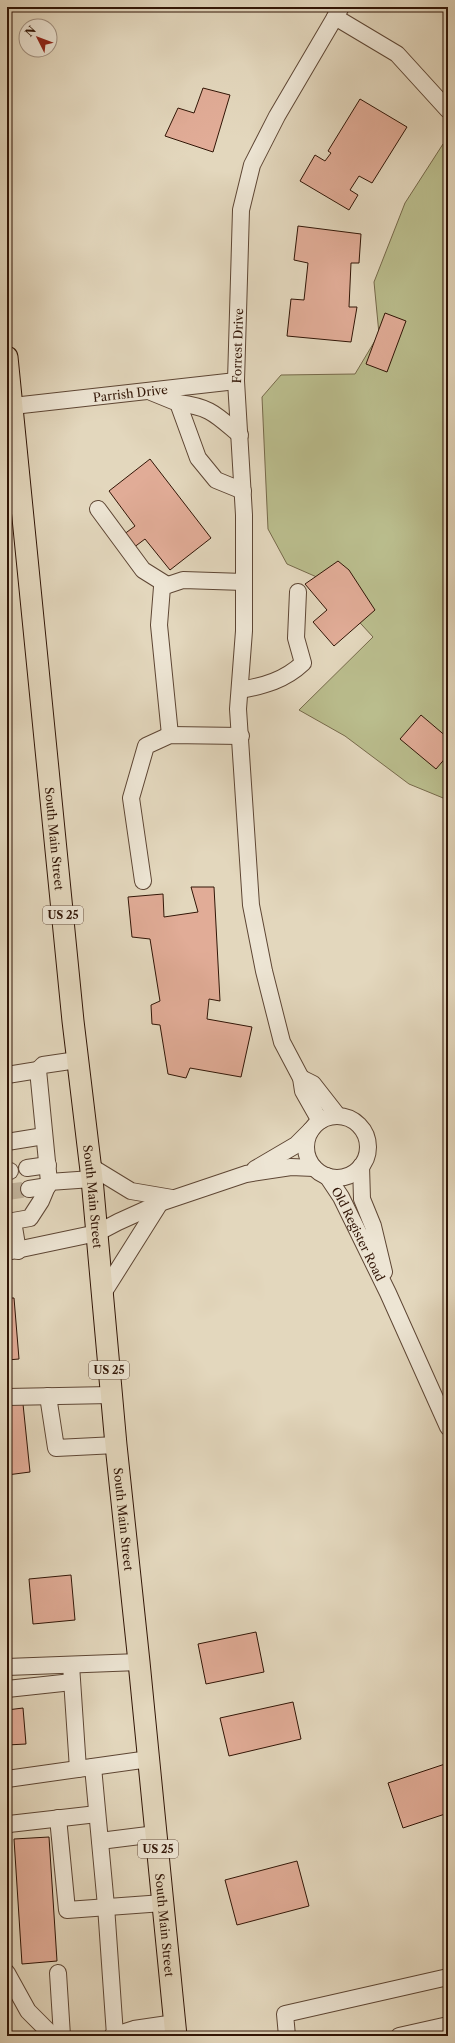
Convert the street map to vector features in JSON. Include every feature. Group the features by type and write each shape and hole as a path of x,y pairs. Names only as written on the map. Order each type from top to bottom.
{"main road":[{"name":"South Main Street","path":"7,357 19,405 12,470 54,816 77,1060 91,1172 111,1395 149,1759 175,2030"}],"street":[{"path":"338,12 397,54 448,110"},
{"name":"Forrest Drive","path":"315,1126 301,1078 282,1042 264,970 251,905 241,736 238,709 244,631 244,582 243,491 236,381 241,210 252,165 277,116 338,12"},
{"name":"Parrish Drive","path":"19,405 149,392 236,381"},
{"path":"149,392 178,403 199,406 214,413 240,435"},
{"path":"178,403 198,458 216,480 243,491"},
{"path":"98,509 143,570 167,585"},
{"path":"170,734 158,624 162,587 183,580 244,582"},
{"path":"240,690 271,682 292,673 303,663 296,638 298,592"},
{"path":"143,881 131,798 146,746 170,734 241,736"},
{"path":"7,1075 38,1070 43,1065 77,1060"},
{"path":"12,1251 10,1222 30,1218 48,1184 48,1165 38,1070"},
{"path":"301,1078 313,1084 338,1116"},
{"name":"Old Register Road","path":"12,1251 97,1233 118,1222 167,1201 246,1174 291,1167 345,1177 354,1173 361,1166 368,1150 365,1134 354,1121 338,1116 315,1126 296,1145 246,1174"},
{"name":"Old Register Road","path":"315,1126 307,1140 306,1150 308,1160 321,1172 341,1197 388,1293 448,1427"},
{"path":"7,1142 44,1136"},
{"path":"27,1168 48,1165"},
{"name":"Old Register Road","path":"361,1166 362,1199 373,1226 388,1293"},
{"path":"29,1189 91,1172"},
{"name":"Old Register Road","path":"91,1172 131,1191 167,1201"},
{"path":"102,1295 167,1201"},
{"path":"7,1397 111,1395"},
{"path":"48,1396 56,1448 116,1445"},
{"path":"7,1668 139,1662"},
{"path":"71,1665 72,1682 86,1768 97,1814 106,1906 114,2035 134,2029 175,2030"},
{"path":"7,1689 72,1682"},
{"path":"7,1780 149,1759"},
{"path":"7,1826 9,1824 97,1814"},
{"path":"58,1818 67,1910 163,1902"},
{"path":"100,1841 156,1834"},
{"path":"7,1973 28,2011 53,2036"},
{"path":"58,1973 62,2036"},
{"path":"287,2036 285,2014 448,1977"},
{"path":"399,2036 448,2025"}],"green space":[{"path":"443,144 448,145 448,800 409,784 345,736 299,710 373,637 319,578 287,564 268,529 262,397 281,375 355,374 379,334 374,282 405,203"}],"building":[{"path":"203,88 230,95 213,152 165,136 178,108 194,113"},
{"path":"360,99 407,127 372,183 359,176 350,190 358,195 349,210 300,181 315,155 325,161 331,153 328,151"},
{"path":"298,226 361,234 359,263 351,263 349,307 357,307 351,342 287,336 291,299 304,300 308,263 294,260"},
{"path":"385,313 406,321 387,372 366,364"},
{"path":"150,459 211,538 170,570 145,539 133,548 123,535 135,526 109,491"},
{"path":"338,561 349,570 375,610 334,646 313,622 327,610 305,584"},
{"path":"421,715 448,738 448,755 436,769 400,739"},
{"path":"191,887 214,887 220,1001 209,999 207,1019 252,1027 241,1077 190,1068 186,1078 168,1074 160,1025 152,1024 151,1005 160,1001 150,939 132,937 128,897 163,894 164,917 198,912"},
{"path":"7,1298 14,1298 19,1359 7,1360"},
{"path":"23,1404 30,1472 7,1475 7,1405"},
{"path":"71,1575 75,1620 33,1624 29,1579"},
{"path":"256,1632 264,1672 206,1684 198,1644"},
{"path":"293,1702 301,1739 229,1756 220,1718"},
{"path":"23,1708 26,1744 7,1745 7,1710"},
{"path":"448,1763 448,1813 403,1828 388,1783"},
{"path":"49,1837 57,1961 22,1964 14,1839"},
{"path":"297,1861 309,1906 237,1925 225,1880"}],"tunnel":[{"path":"7,1192 29,1189"}]}
